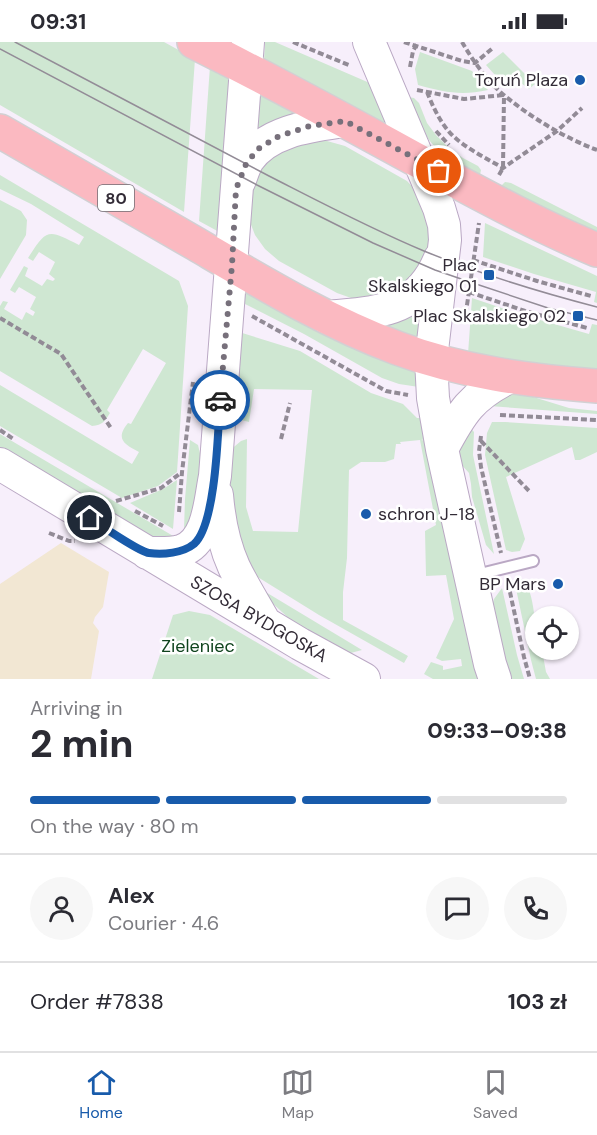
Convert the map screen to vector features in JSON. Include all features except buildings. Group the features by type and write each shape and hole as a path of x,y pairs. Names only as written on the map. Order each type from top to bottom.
{"main road":[{"path":"194,42 247,55 345,121 477,192 572,240 597,250"},
{"name":"80","path":"0,131 327,317 397,348 452,365 510,377 597,386"}],"street":[{"path":"147,553 183,550 194,543 201,535 205,525 215,476 247,55"},
{"path":"363,56 420,161 444,225 446,240 431,359 433,400 491,674"},
{"path":"236,189 246,164 258,149 279,136 310,126 345,121"},
{"path":"327,317 392,309 417,295 435,270 446,240"},
{"path":"442,449 467,407 494,385 510,377"},
{"name":"SZOSA BYDGOSKA","path":"0,464 147,553 364,679"},
{"path":"215,476 219,513 227,546 234,566 264,622"}],"lane":[{"path":"471,576 532,561"}],"path":[{"path":"293,42 363,56"},
{"path":"404,42 475,63 495,47"},
{"path":"462,42 475,63 504,95 557,131 597,150"},
{"path":"414,90 419,100"},
{"path":"504,95 464,99 426,91 442,122 452,135 503,168 557,131 582,108"},
{"path":"432,125 452,147"},
{"path":"473,260 591,296"},
{"path":"469,292 586,328"},
{"path":"0,318 61,354 111,428"},
{"path":"179,513 194,378"},
{"path":"281,439 290,403"},
{"path":"496,414 597,420"},
{"path":"482,429 480,441 482,467 501,554"},
{"path":"480,441 530,492"},
{"path":"116,501 161,488 182,472"},
{"path":"129,508 168,528"},
{"path":"508,582 530,679"}],"shaded area":[{"path":"61,543 109,572 103,607 93,623 99,631 91,679 0,679 0,584"}],"green space":[{"path":"0,42 164,42 195,59 184,212 0,105"},
{"path":"265,42 275,42 372,84 389,126 264,60"},
{"path":"420,52 472,71 488,90 469,93 453,92 418,85 415,69"},
{"path":"503,52 535,84 529,89 514,78 503,84 486,65"},
{"path":"210,66 233,78 221,233 199,221"},
{"path":"258,91 305,114 254,139"},
{"path":"408,97 414,98 419,103 427,123 436,135 450,149 478,166 481,170 480,175 434,146 423,130"},
{"path":"309,140 327,141 345,146 407,181 417,192 430,226 430,248 421,270 389,296 354,299 337,293 279,261 265,249 255,235 248,207 251,189 261,168 279,151"},
{"path":"0,175 179,281 188,306 177,472 158,486 122,498 0,426 0,385 132,464 139,452 126,444 122,433 128,423 131,424 166,363 143,349 107,410 110,413 107,418 101,424 92,426 0,371 0,306 3,301 8,302 4,309 22,320 26,312 33,316 35,312 30,309 36,297 19,287 15,293 10,290 24,266 28,268 25,276 42,286 47,279 53,281 55,279 49,274 55,262 39,252 33,261 28,258 44,236 49,234 61,236 79,245 84,237 31,204 0,189"},
{"path":"505,182 597,227 597,233 533,204 501,186"},
{"path":"0,200 21,211 27,220 26,235 0,279"},
{"path":"485,223 597,276 597,303 594,302 596,292 483,257"},
{"path":"242,286 418,370 419,387 399,384 382,378 241,302"},
{"path":"472,298 589,334 592,324 597,325 597,374 468,354"},
{"path":"422,307 420,341 380,325"},
{"path":"239,332 300,351 371,393 403,404 417,418 424,418 427,439 421,440 428,441 480,673 478,679 433,679 424,674 431,662 443,666 443,670 462,666 461,659 442,661 436,658 454,619 446,575 426,576 425,531 436,525 420,440 396,444 394,459 385,462 361,462 349,470 343,620 408,656 404,663 251,573 228,510 229,451 247,439 246,507 253,531 298,532 312,390 254,389 249,422 235,416"},
{"path":"517,392 569,408 597,411 597,414 489,406 490,400"},
{"path":"492,422 597,428 597,452 575,460 572,447 506,477 525,539 520,551 506,550 485,455 487,433"},
{"path":"466,423 474,432 473,455 494,554 486,545 472,497 469,473 458,461 457,454"},
{"path":"0,434 180,540 158,543 0,454"},
{"path":"190,440 198,445 203,466 195,527 185,534 185,499"},
{"path":"177,480 173,529 130,503 163,489"},
{"path":"514,579 522,579 530,592 532,601 533,606 525,606 525,631"},
{"path":"259,588 362,650 347,654 296,625"},
{"path":"502,588 524,679 511,679 490,612 494,599"},
{"name":"Zieleniec","path":"189,611 210,615 319,679 152,679 173,615"},
{"path":"531,660 544,660 550,679 536,679"}],"tram line":[{"path":"15,42 269,176 385,234 488,275 597,307"},
{"path":"0,49 257,185 373,243 435,270 548,308 597,320"}],"way so far":[{"path":"220,400 236,189 248,160 258,149 279,136 310,126 345,121 439,171"}],"place":[{"name":"Toruń Plaza","path":"580,80"},
{"name":"Plac Skalskiego 01","path":"489,275"},
{"name":"Plac Skalskiego 02","path":"578,316"},
{"name":"schron J-18","path":"366,514"},
{"name":"BP Mars","path":"558,584"}],"route":[{"path":"90,518 147,553 183,550 194,543 201,535 205,525 215,476 220,400"}]}
